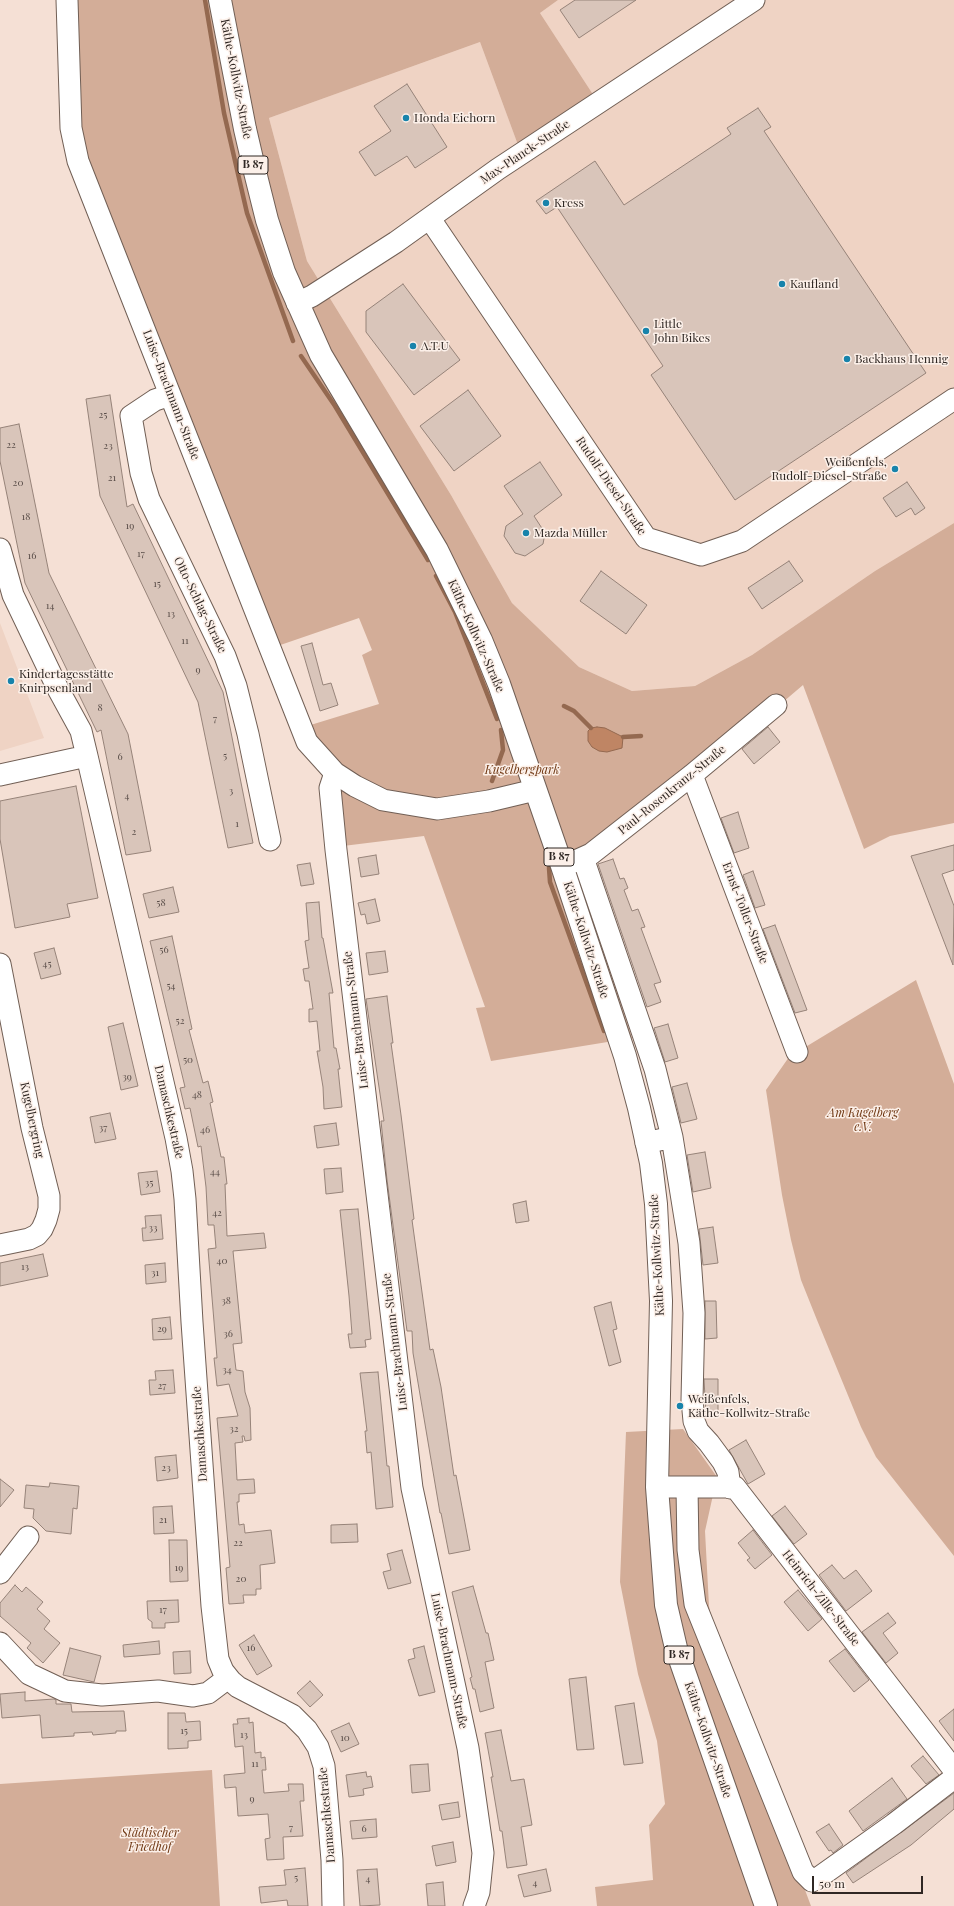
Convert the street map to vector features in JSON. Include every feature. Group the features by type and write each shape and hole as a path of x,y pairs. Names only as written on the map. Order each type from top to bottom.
{"main road":[{"name":"Käthe-Kollwitz-Straße","path":"220,0 245,130 261,197 275,246 297,303 321,355 437,550 462,600 499,684 562,866 625,1056 646,1143 656,1204 660,1250 661,1301 657,1487 666,1605 676,1648 766,1906"}],"street":[{"name":"Luise-Brachmann-Straße","path":"67,0 71,128 78,161 307,742 335,773 355,786 383,800 437,809 489,801 535,790"},
{"name":"Max-Planck-Straße","path":"297,303 312,296 344,276 430,219 498,169 754,0"},
{"name":"Rudolf-Diesel-Straße","path":"430,219 646,538 702,555 742,541 954,399"},
{"name":"Otto-Schlag-Straße","path":"170,395 155,400 131,416 141,473 150,499 225,656 236,686 251,748 270,840"},
{"path":"0,549 13,595 42,658 81,731 87,756 0,775"},
{"name":"Paul-Rosenkranz-Straße","path":"562,866 583,858 692,775 776,705"},
{"name":"Damaschkestraße","path":"87,756 176,1138 182,1171 212,1606 218,1659 228,1678 238,1687 292,1715 307,1730 318,1747 324,1766 332,1860 333,1906"},
{"name":"Luise-Brachmann-Straße","path":"335,773 330,788 336,850 412,1488 468,1748 483,1854 479,1892 474,1906"},
{"name":"Ernst-Toller-Straße","path":"692,775 797,1052"},
{"path":"583,858 655,1069 672,1137 689,1243 694,1313 692,1400 694,1422 698,1431 723,1462 728,1472 730,1488 657,1487"},
{"name":"Kugelbergring","path":"0,964 32,1128 49,1196 49,1209 46,1220 42,1229 37,1235 29,1239 0,1245"},
{"path":"646,1143 672,1137"},
{"path":"687,1487 688,1550 695,1604 802,1872 812,1881 818,1878 894,1824 954,1778"},
{"name":"Heinrich-Zille-Straße","path":"730,1488 735,1488 954,1770"},
{"path":"0,1573 28,1537"},
{"path":"0,1643 29,1674 65,1691 102,1696 158,1691 193,1696 208,1693 228,1678"}],"shaded area":[{"path":"558,0 954,0 954,523 875,571 752,655 695,686 632,691 579,667 512,603 451,495 307,261 269,118 480,42 518,145 594,96 540,13"},
{"name":"Kindertagesstätte Knirpsenland","path":"0,623 44,738 0,751"},
{"path":"591,728 605,728 623,737 622,748 607,752 599,751 592,747 588,741 588,731"}],"green space":[{"name":"Kugelbergpark","path":"59,0 558,0 540,13 594,96 518,145 480,42 269,118 307,261 451,495 512,603 579,667 632,691 695,686 752,655 875,571 954,523 954,823 890,836 864,849 803,685 580,875 632,1038 491,1061 476,1008 485,1007 424,836 343,846 341,792 307,758 291,731 379,704 362,655 372,650 359,618 260,652 90,216"},
{"name":"Am Kugelberg e.V.","path":"916,980 954,1084 954,1556 876,1457 861,1427 817,1320 801,1280 791,1240 782,1195 766,1090 789,1057"},
{"path":"683,1429 717,1477 705,1531 709,1606 722,1676 766,1786 811,1906 597,1906 595,1887 653,1880 649,1825 665,1804 657,1741 638,1674 620,1582 626,1432"},
{"name":"Städtischer Friedhof","path":"212,1770 220,1906 0,1906 0,1784"}],"building":[{"path":"575,0 636,0 579,38 560,10"},
{"name":"Honda Eichorn","path":"407,84 447,147 415,168 407,156 375,176 359,152 391,131 374,106"},
{"name":"Kaufland","path":"758,108 771,127 764,131 926,373 735,500 651,375 663,366 557,207 546,214 536,201 595,161 624,205 731,134 727,128"},
{"name":"A.T.U","path":"403,284 460,360 414,395 366,332 366,311"},
{"path":"468,390 501,436 454,471 420,426"},
{"path":"110,395 127,507 133,504 223,692 253,843 228,848 198,702 100,496 86,399"},
{"path":"19,424 49,573 128,734 151,851 126,855 101,730 97,732 25,583 0,461 0,428"},
{"path":"540,462 562,495 534,516 545,533 543,544 525,556 515,553 504,536 506,526 523,514 504,486"},
{"path":"907,482 925,508 915,515 911,508 896,517 883,498"},
{"path":"789,561 803,581 762,609 748,588"},
{"path":"601,571 647,605 626,634 580,601"},
{"path":"312,643 323,685 331,683 338,705 320,711 301,646"},
{"path":"768,727 780,742 754,764 742,749"},
{"path":"76,786 98,898 67,904 70,917 15,928 0,839 0,801"},
{"path":"738,812 749,848 734,853 721,818"},
{"path":"954,845 954,870 942,874 954,906 953,965 911,856"},
{"path":"376,855 379,874 361,877 358,858"},
{"path":"613,859 620,879 624,878 628,888 624,890 632,911 638,909 645,927 641,928 661,982 654,984 661,1002 647,1007 598,864"},
{"path":"310,863 314,884 301,886 297,865"},
{"path":"753,871 765,905 755,908 743,875"},
{"path":"173,887 179,912 149,918 143,894"},
{"path":"375,899 380,921 367,924 365,914 361,915 358,903"},
{"path":"319,902 322,938 333,993 329,993 334,1048 336,1048 340,1069 338,1069 342,1107 324,1109 323,1087 317,1051 320,1051 317,1021 309,1022 309,1009 313,1009 309,981 305,981 303,969 309,968 305,941 309,940 306,903"},
{"path":"775,925 807,1010 795,1013 763,929"},
{"path":"172,936 192,1029 189,1030 203,1083 208,1081 213,1102 210,1103 221,1157 224,1157 227,1184 225,1184 227,1236 264,1233 266,1248 233,1251 242,1343 233,1344 236,1370 243,1371 245,1392 250,1408 251,1440 245,1441 244,1436 242,1436 243,1442 235,1443 237,1480 254,1479 255,1493 239,1494 239,1502 237,1502 239,1525 244,1524 245,1533 271,1530 275,1563 260,1565 261,1589 256,1589 256,1595 243,1595 244,1603 229,1604 226,1568 230,1567 217,1418 238,1416 229,1384 217,1386 214,1358 217,1358 208,1249 216,1248 214,1225 208,1225 206,1187 201,1146 198,1147 190,1108 185,1109 180,1088 185,1087 150,941"},
{"path":"54,948 61,974 41,979 34,953"},
{"path":"385,951 388,972 369,975 366,953"},
{"path":"387,996 393,1043 391,1043 414,1219 412,1220 430,1350 433,1349 441,1387 454,1476 456,1475 470,1550 449,1554 440,1513 413,1353 412,1331 407,1331 387,1180 381,1121 384,1121 366,999"},
{"path":"123,1023 138,1086 121,1090 108,1027"},
{"path":"668,1024 678,1058 665,1062 654,1028"},
{"path":"687,1083 697,1119 681,1123 672,1087"},
{"path":"110,1113 116,1139 95,1143 90,1117"},
{"path":"336,1123 339,1145 317,1148 314,1126"},
{"path":"705,1152 711,1188 693,1192 687,1155"},
{"path":"341,1168 343,1192 326,1194 324,1169"},
{"path":"157,1171 160,1192 141,1195 138,1173"},
{"path":"526,1201 529,1221 516,1223 513,1204"},
{"path":"358,1209 371,1339 365,1340 366,1347 350,1348 348,1334 352,1334 340,1210"},
{"path":"161,1215 163,1239 143,1241 142,1228 146,1228 145,1216"},
{"path":"713,1227 718,1263 703,1265 699,1229"},
{"path":"43,1254 48,1276 0,1286 0,1263"},
{"path":"165,1263 166,1282 146,1284 145,1265"},
{"path":"705,1301 716,1301 717,1338 705,1339"},
{"path":"611,1302 617,1329 613,1330 621,1362 609,1366 594,1307"},
{"path":"170,1317 172,1339 153,1340 152,1319"},
{"path":"173,1370 175,1393 150,1395 149,1380 156,1380 155,1371"},
{"path":"378,1372 387,1466 389,1466 393,1507 376,1509 371,1452 367,1453 365,1431 367,1431 360,1373"},
{"path":"704,1379 718,1379 718,1416 706,1416"},
{"path":"746,1440 765,1474 748,1484 729,1450"},
{"path":"176,1455 178,1478 157,1481 155,1457"},
{"path":"0,1479 14,1490 0,1507"},
{"path":"50,1483 79,1486 77,1509 73,1508 71,1534 46,1531 33,1518 34,1509 24,1508 26,1485 49,1487"},
{"path":"172,1506 174,1533 154,1534 153,1507"},
{"path":"785,1506 807,1534 794,1544 772,1516"},
{"path":"357,1524 358,1542 331,1543 331,1525"},
{"path":"753,1530 772,1555 755,1569 747,1560 750,1558 738,1543"},
{"path":"169,1540 187,1540 188,1581 170,1582"},
{"path":"402,1550 411,1583 388,1589 383,1572 391,1570 387,1554"},
{"path":"832,1565 844,1579 856,1570 872,1591 846,1611 819,1575"},
{"path":"15,1585 22,1592 26,1587 43,1602 37,1609 50,1621 44,1629 60,1643 43,1663 27,1648 31,1643 0,1616 0,1603"},
{"path":"473,1586 486,1633 488,1633 494,1660 485,1662 494,1708 480,1712 475,1689 473,1689 470,1678 472,1677 452,1592"},
{"path":"798,1590 822,1619 808,1631 784,1602"},
{"path":"178,1600 179,1622 165,1623 165,1628 152,1628 152,1622 148,1619 147,1601"},
{"path":"888,1613 896,1623 883,1633 898,1653 886,1663 862,1632"},
{"path":"254,1635 272,1666 257,1675 239,1645"},
{"path":"159,1641 160,1654 124,1657 123,1645"},
{"path":"424,1646 435,1692 419,1696 408,1660 415,1658 413,1649"},
{"path":"70,1648 101,1656 94,1682 63,1675"},
{"path":"845,1649 869,1680 854,1692 829,1661"},
{"path":"190,1651 191,1673 174,1674 173,1652"},
{"path":"586,1677 594,1749 577,1750 569,1679"},
{"path":"310,1681 323,1695 310,1707 297,1693"},
{"path":"25,1692 25,1701 54,1699 56,1700 56,1704 71,1704 72,1712 124,1711 126,1731 116,1731 116,1733 93,1735 92,1732 74,1733 74,1736 42,1738 40,1715 2,1718 0,1694"},
{"path":"634,1703 643,1763 624,1765 615,1706"},
{"path":"954,1709 954,1741 939,1721"},
{"path":"168,1713 185,1713 186,1722 200,1721 201,1740 188,1741 188,1748 168,1749"},
{"path":"249,1718 249,1723 253,1722 255,1753 261,1752 261,1758 265,1757 266,1770 262,1770 264,1793 289,1791 288,1784 303,1784 304,1801 300,1801 303,1836 283,1837 284,1859 267,1860 265,1839 270,1838 268,1814 238,1816 236,1787 225,1788 224,1775 245,1773 243,1746 235,1747 233,1724 238,1724 237,1719"},
{"path":"349,1723 359,1744 341,1752 331,1731"},
{"path":"501,1730 511,1781 524,1779 532,1825 521,1827 527,1865 507,1868 485,1733"},
{"path":"923,1756 939,1775 926,1784 911,1766"},
{"path":"428,1764 430,1791 412,1793 410,1765"},
{"path":"366,1772 367,1777 371,1776 373,1787 363,1789 364,1795 349,1797 346,1775"},
{"path":"892,1778 907,1799 863,1831 849,1811"},
{"path":"954,1793 954,1809 911,1845 853,1883 846,1873"},
{"path":"458,1802 460,1817 442,1820 439,1805"},
{"path":"376,1819 377,1837 352,1839 350,1821"},
{"path":"829,1824 843,1845 833,1853 831,1850 829,1851 816,1832"},
{"path":"453,1842 456,1862 436,1866 432,1846"},
{"path":"305,1868 308,1906 288,1906 287,1900 261,1903 259,1887 286,1885 284,1870"},
{"path":"377,1869 380,1905 360,1906 357,1870"},
{"path":"546,1869 551,1891 524,1897 518,1875"},
{"path":"443,1882 445,1906 428,1906 426,1884"}],"waterway":[{"path":"205,0 224,113 247,213 293,341"},
{"path":"301,356 335,406 428,560"},
{"path":"436,576 455,612 497,719"},
{"path":"564,706 574,711 591,728"},
{"path":"492,781 503,750 501,730"},
{"path":"623,737 641,736"},
{"path":"549,868 550,882 604,1031"}],"place":[{"name":"Honda Eichorn","path":"406,118"},
{"name":"Kress","path":"546,203"},
{"name":"Kaufland","path":"782,284"},
{"name":"Little John Bikes","path":"646,331"},
{"name":"A.T.U","path":"413,346"},
{"name":"Backhaus Hennig","path":"847,359"},
{"name":"Weißenfels, Rudolf-Diesel-Straße","path":"895,469"},
{"name":"Mazda Müller","path":"526,533"},
{"name":"Kindertagesstätte Knirpsenland","path":"11,681"},
{"name":"Weißenfels, Käthe-Kollwitz-Straße","path":"680,1406"}]}
